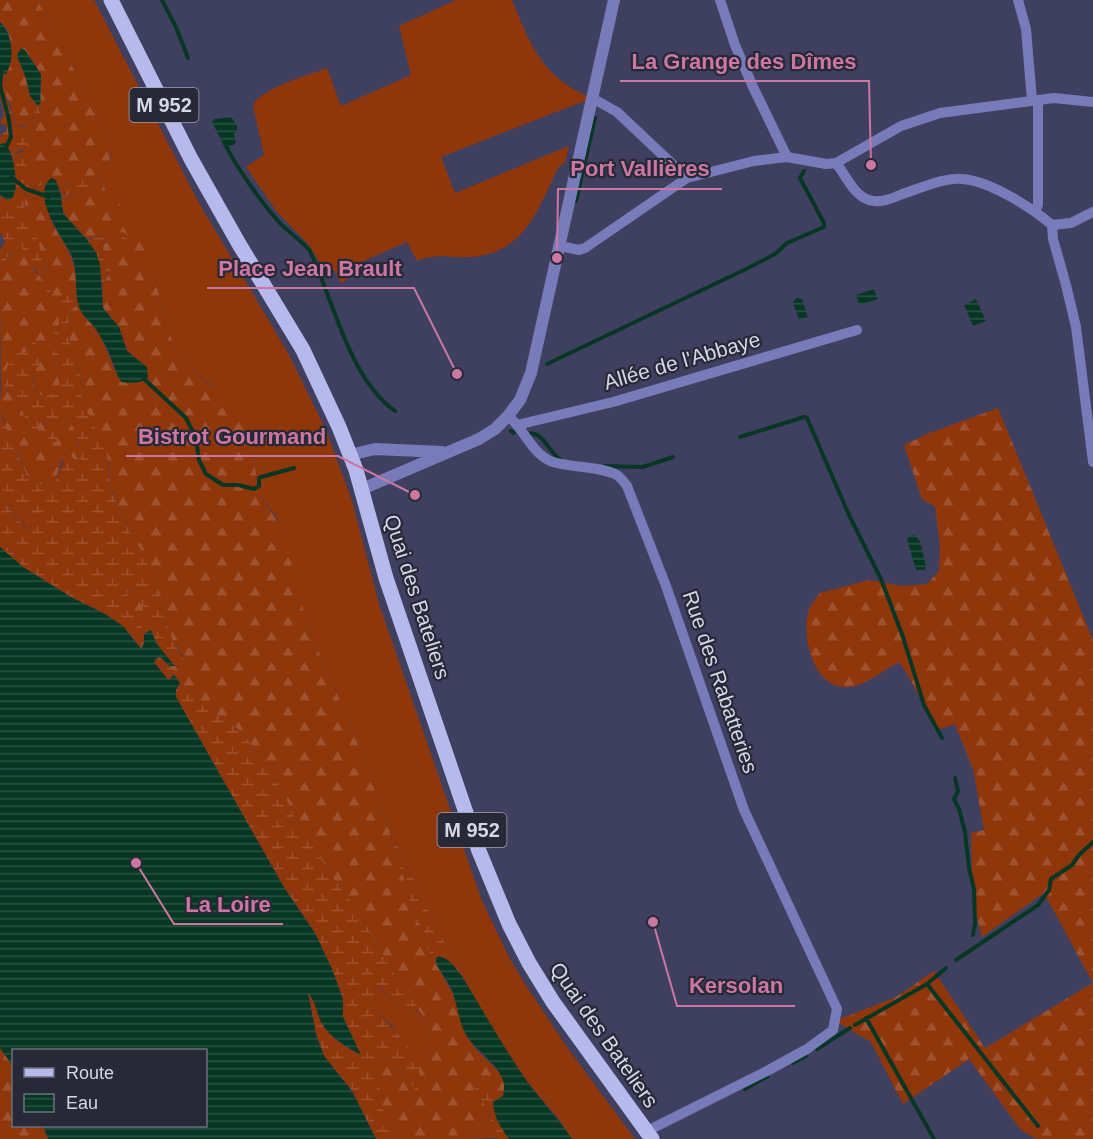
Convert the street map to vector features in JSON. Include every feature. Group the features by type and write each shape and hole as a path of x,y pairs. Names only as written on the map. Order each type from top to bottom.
{"main road":[{"name":"Quai des Bateliers","path":"111,0 197,170 315,373 362,489 386,578 492,886 529,963 553,1002 649,1135"}],"street":[{"path":"362,489 479,439 513,420 531,373 614,0"},
{"path":"720,0 735,45 787,157"},
{"path":"1018,0 1026,29 1038,134 1038,205 1035,211"},
{"path":"592,98 617,112 687,178"},
{"path":"560,246 579,250 585,248 687,178 754,161 787,157 826,164 836,163 901,126 940,113 1054,98 1093,102"},
{"path":"836,163 855,189 866,199 879,201 953,178 967,179 1023,203 1057,225"},
{"path":"1057,225 1093,212"},
{"path":"1057,225 1053,239 1076,327 1093,462"},
{"name":"Allée de l'Abbaye","path":"513,420 613,402 857,330"},
{"name":"Rue des Rabatteries","path":"513,420 527,441 551,461 608,472 618,476 627,486 666,586 744,810 837,1009 832,1030 807,1049 649,1135"},
{"path":"350,455 375,449 446,453"}],"green space":[{"path":"0,0 37,0 68,57 112,151 104,175 93,180 69,183 67,190 61,196 59,188 51,179 38,186 29,185 27,164 18,159 13,161 12,155 23,151 29,132 40,118 41,74 24,49 18,52 17,56 30,96 37,105 30,122 24,125 14,123 10,104 4,92 11,43 7,29 0,22"},
{"path":"37,0 94,0 199,203 288,353 326,430 352,501 379,604 482,901 511,961 529,990 569,1050 635,1139 572,1139 503,1047 431,917 389,829 349,721 308,627 277,518 259,494 254,458 213,386 192,370 173,342 164,323 156,280 122,206 106,192 103,184 104,168 111,158 112,151 68,57"},
{"path":"456,0 512,0 525,32 540,59 561,81 592,98 441,157 455,193 569,146 565,162 558,168 535,215 516,239 503,248 487,254 468,257 437,256 417,261 407,242 350,267 350,278 341,283 334,270 326,273 309,245 277,212 246,167 264,155 253,106 264,94 274,88 327,68 341,106 411,75 399,26"},
{"path":"0,72 6,74 6,94 14,124 23,127 29,123 37,105 40,104 40,118 29,132 26,147 12,155 5,144 0,144 0,136 7,130 6,126 0,123 4,114 0,96"},
{"path":"22,158 27,164 30,185 37,187 47,182 46,200 38,194 26,195 24,206 51,282 50,293 47,293 41,278 22,248 14,249 8,256 0,281 0,250 5,242 0,232 0,195 2,198 15,185 13,161"},
{"path":"104,175 103,184 83,194 68,195 61,199 72,180 93,179"},
{"path":"103,184 106,192 122,206 138,231 156,280 164,323 173,342 192,370 236,406 249,427 259,494 282,528 308,627 349,721 389,829 414,918 423,928 428,950 452,992 466,1035 475,1048 500,1073 505,1083 503,1096 493,1102 479,1082 491,1124 475,1130 468,1139 394,1139 388,1127 388,1120 378,1105 378,1079 374,1074 374,1065 383,1060 393,1065 418,1093 415,1062 410,1051 425,1053 428,1050 427,1022 392,971 358,910 336,882 295,819 283,791 242,732 203,705 180,683 170,666 180,668 183,656 172,639 156,585 144,555 129,530 111,489 108,459 82,402 80,372 73,358 68,332 69,311 79,304 83,314 95,328 106,348 121,382 137,383 133,356 127,351 119,327 103,308 102,286 109,274 108,259 102,247 103,243 115,242 116,234 87,239 66,216 61,205 63,197 77,196"},
{"path":"38,194 46,200 53,224 73,262 78,300 72,293 59,307 59,325 54,333 59,383 56,392 42,396 35,388 33,379 40,361 28,344 25,353 16,353 6,374 6,389 17,396 32,439 40,422 46,429 58,430 60,421 64,419 70,421 77,435 80,444 80,459 62,460 55,481 48,486 33,482 27,476 6,430 1,406 0,281 2,266 14,249 23,248 32,261 34,270 41,278 47,293 50,293 52,288 24,207 26,195"},
{"path":"123,232 127,235 126,239 103,243 102,247 111,269 102,286 98,262 87,240"},
{"path":"72,293 79,304 69,311 68,332 73,358 80,372 82,402 106,448 111,490 129,530 144,555 156,585 172,639 186,663 185,668 176,666 161,650 154,638 138,593 133,589 128,591 120,604 136,616 141,623 144,636 142,649 123,626 23,567 0,547 0,497 27,530 32,528 0,484 0,392 3,421 27,476 33,482 48,486 55,481 66,456 70,455 75,460 80,459 80,443 70,421 64,419 60,421 57,441 53,443 49,441 44,423 40,422 39,439 37,441 32,439 17,396 6,388 4,383 9,357 12,353 25,353 30,340 34,340 41,355 33,376 33,385 42,396 56,393 59,384 54,333 59,325 62,294"},
{"path":"998,408 1093,640 1093,983 1044,893 982,937 973,903 971,833 984,830 973,769 955,724 937,730 899,662 858,685 844,687 832,684 815,666 807,639 806,625 809,610 820,593 869,580 902,586 927,584 939,571 940,545 935,507 922,499 904,445 927,434"},
{"path":"0,484 32,528 28,530 0,497"},
{"path":"133,589 138,593 151,630 144,634 137,617 122,608 120,604 128,591"},
{"path":"160,657 173,670 173,678 168,680 154,662"},
{"path":"180,683 203,705 242,732 283,791 295,819 336,882 358,910 392,971 417,1006 418,1010 412,1014 399,1006 378,986 374,987 376,1010 408,1047 419,1069 421,1081 421,1093 418,1093 393,1065 383,1060 374,1065 374,1074 381,1085 377,1099 388,1120 388,1127 394,1139 376,1139 352,1091 324,1056 316,1034 308,992 323,1025 332,1036 360,1054 343,1017 343,999 332,969 315,933 285,889 176,697 176,690"},
{"path":"389,829 465,981 451,963 439,956 436,958 436,964 428,950 423,928 414,918"},
{"path":"934,971 985,1048 1093,983 1093,1139 1036,1139 1021,1130 969,1059 903,1104 871,1042 835,1021 896,997"},
{"path":"377,986 399,1006 415,1013 418,1010 427,1022 428,1050 425,1053 410,1051 392,1025 376,1010 374,987"},
{"path":"0,1048 12,1065 12,1127 43,1127 48,1139 0,1139"},
{"path":"480,1082 489,1095 509,1139 497,1139 486,1107 474,1086"},
{"path":"491,1124 496,1138 468,1139 475,1130"}],"water":[{"path":"0,22 10,40 12,54 6,74 0,72"},
{"path":"21,48 41,74 40,104 37,105 30,96 17,56"},
{"path":"231,117 237,125 234,134 236,143 226,150 212,122 214,119"},
{"path":"5,143 13,160 16,183 13,197 7,200 0,195 0,144"},
{"path":"51,178 56,180 63,213 96,252 100,264 103,308 119,327 127,351 147,367 148,378 145,380 135,383 121,382 107,348 95,328 81,312 71,254 46,206 44,195"},
{"path":"873,287 878,299 859,305 856,295 871,290"},
{"path":"797,298 802,299 808,317 799,320 793,302"},
{"path":"976,299 986,321 973,326 964,305"},
{"path":"910,535 915,535 920,541 925,570 916,570 907,539"},
{"path":"0,547 23,567 123,626 141,649 144,634 151,630 156,643 175,666 170,666 160,657 154,662 168,680 174,675 180,683 176,690 176,697 285,889 315,933 332,969 343,999 343,1017 361,1055 327,1031 308,993 316,1034 324,1056 352,1091 376,1139 48,1139 43,1127 207,1127 207,1049 12,1049 12,1065 0,1048"},
{"path":"439,956 450,962 466,983 526,1080 572,1139 509,1139 506,1135 493,1107 493,1102 503,1096 503,1079 493,1064 465,1033 453,993 436,964"}],"waterway":[{"path":"162,0 188,58"},
{"path":"2,69 0,85 11,137 5,149"},
{"path":"576,201 595,118"},
{"path":"225,144 265,206 310,251 354,359 379,397 395,411"},
{"path":"547,364 746,269 775,254 787,243 824,227 800,178 804,171"},
{"path":"11,177 26,189 49,197"},
{"path":"143,378 186,418 196,438 199,460 206,474 223,485 238,485 254,489 259,486 259,478 294,468"},
{"path":"740,437 807,418 849,515 881,579 903,637 924,705 942,738"},
{"path":"530,433 543,440 561,460"},
{"path":"604,466 643,467 673,457"},
{"path":"955,778 958,791 954,799 965,832 974,889 973,935"},
{"path":"956,960 1038,905 1049,890 1051,879 1072,865 1093,842"},
{"path":"946,968 927,984 1038,1126"},
{"path":"855,1025 927,984"},
{"path":"866,1018 934,1139"},
{"path":"817,1049 850,1028"},
{"path":"793,1063 806,1056"},
{"path":"745,1089 768,1076"}],"place":[{"name":"La Grange des Dîmes","path":"871,165"},
{"name":"Port Vallières","path":"557,258"},
{"name":"Place Jean Brault","path":"457,374"},
{"name":"Bistrot Gourmand","path":"415,495"},
{"name":"La Loire","path":"136,863"},
{"name":"Kersolan","path":"653,922"}]}
